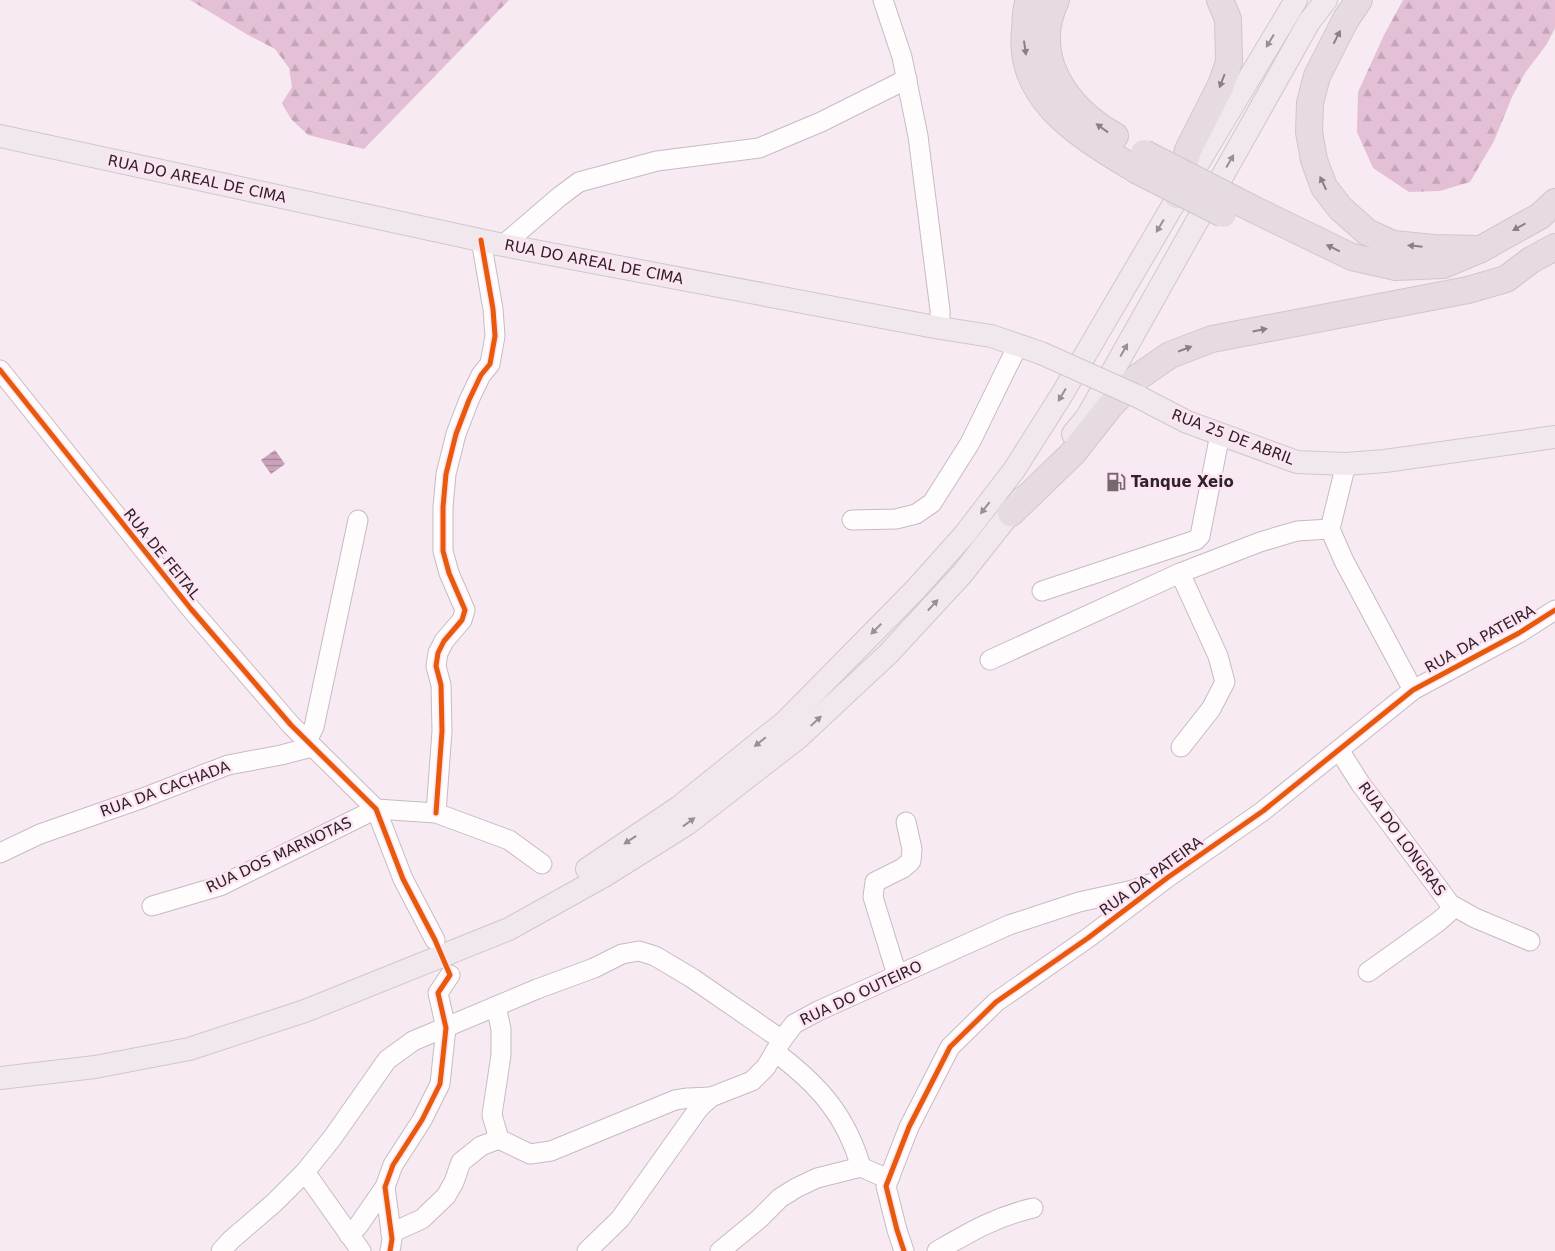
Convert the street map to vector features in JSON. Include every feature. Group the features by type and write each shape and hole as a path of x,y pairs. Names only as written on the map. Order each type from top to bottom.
{"highway":[{"path":"1029,0 1024,38 1028,67 1040,95 1061,120 1094,144 1140,162 1250,217 1340,271 1394,283 1467,279 1531,260"},
{"path":"1056,0 1050,11 1047,33 1048,60 1058,83 1076,107 1140,162"},
{"path":"1176,200 1188,150 1222,85 1229,62 1228,20 1220,0"},
{"path":"1359,0 1346,19 1317,76 1310,103 1309,132 1314,160 1324,187 1340,208 1367,232 1393,244 1434,248 1481,249"},
{"path":"1250,217 1352,257 1396,266 1443,266 1481,249 1540,216 1555,202"},
{"path":"1011,513 1073,453 1110,406 1132,383 1170,355 1212,339 1468,290 1506,279 1531,260 1555,247"}],"main road":[{"path":"405,972 505,920 594,864 679,807 786,721 915,590 965,534 1014,470 1061,396 1296,0"},
{"path":"0,1078 95,1067 188,1049 305,1011 509,929 604,876 687,824 798,738 888,654 962,574 1087,416 1304,30 1326,0"},
{"name":"RUA DO AREAL DE CIMA","path":"0,136 504,245 940,328 991,336 1041,353"},
{"name":"RUA 25 DE ABRIL","path":"1041,353 1137,396 1186,422 1297,462 1346,464 1385,461 1555,437"}],"street":[{"path":"883,0 902,57 918,136 940,310 940,328"},
{"path":"504,245 578,182 656,161 759,148 821,122 907,79"},
{"path":"436,813 442,730 441,685 436,666 438,653 444,640 462,620 465,610 449,573 443,551 443,507 446,474 456,434 468,400 481,375 490,364 495,336 493,309 481,240"},
{"path":"852,520 896,519 916,514 932,503 970,442 1018,345"},
{"name":"RUA DE FEITAL","path":"0,370 191,610 309,744"},
{"path":"1042,591 1196,540 1200,536 1220,434"},
{"path":"1346,464 1330,529 1344,561 1413,690"},
{"path":"358,520 309,744 376,809 403,879 436,940"},
{"path":"990,660 1180,573 1260,542 1297,531 1330,529"},
{"path":"1180,573 1218,656 1225,682 1211,709 1181,746"},
{"name":"RUA DA PATEIRA","path":"904,1251 896,1230 886,1186 909,1127 950,1047 996,1002 1263,811 1413,690 1519,633 1555,610"},
{"name":"RUA DA CACHADA","path":"0,853 40,834 142,798 228,764 282,755 309,744"},
{"name":"RUA DO LONGRAS","path":"1339,750 1360,783 1424,872 1450,904 1475,918 1530,941"},
{"path":"376,809 436,813 509,840 542,864"},
{"name":"RUA DOS MARNOTAS","path":"152,906 220,886 376,809"},
{"path":"897,975 873,897 874,882 903,868 911,861 912,849 906,822"},
{"name":"RUA DO OUTEIRO","path":"587,1251 620,1219 699,1108 711,1097 752,1081 766,1067 794,1024 818,1011 1009,925 1079,902 1133,890 1167,878"},
{"path":"1368,972 1438,922 1454,907"},
{"path":"221,1251 305,1172 338,1130 387,1060 413,1041 537,988 594,968 622,954 639,951 656,956 692,978 778,1046 795,1067 821,1091 854,1144 861,1167"},
{"path":"349,1235 358,1226 385,1187 393,1165 422,1120 440,1084 446,1028 438,993 450,975"},
{"path":"496,1006 501,1029 501,1055 492,1115 499,1139 511,1146 530,1154 551,1151 675,1100 711,1097"},
{"path":"391,1242 422,1219 446,1196 454,1182 461,1162 481,1146 499,1139"},
{"path":"720,1251 759,1219 780,1198 818,1178 861,1167 879,1175 890,1177"},
{"path":"305,1172 361,1251"},
{"path":"385,1187 391,1242"},
{"path":"937,1251 977,1228 1008,1214 1033,1208"}],"green space":[{"path":"190,0 509,0 364,149 308,135 291,119 282,103 292,87 289,68 275,49"},
{"path":"1403,0 1555,0 1555,28 1547,44 1525,73 1512,97 1494,141 1470,182 1440,191 1409,192 1373,168 1357,132 1358,92 1384,35"}],"shaded area":[{"path":"275,450 285,464 271,474 261,460"}],"cycle path":[{"path":"436,813 442,731 441,685 436,666 438,653 444,641 462,620 465,610 449,573 443,551 443,507 446,474 456,434 469,400 481,375 490,364 495,336 493,309 481,240"},
{"path":"0,370 191,609 291,725 376,809 403,879 435,940 450,975 438,993 446,1028 440,1084 422,1120 393,1165 385,1187 392,1239 390,1251"},
{"path":"904,1251 886,1186 909,1127 950,1047 996,1002 1263,811 1413,690 1519,633 1555,610"}],"place":[{"name":"Tanque Xeio","path":"1116,482"}]}
